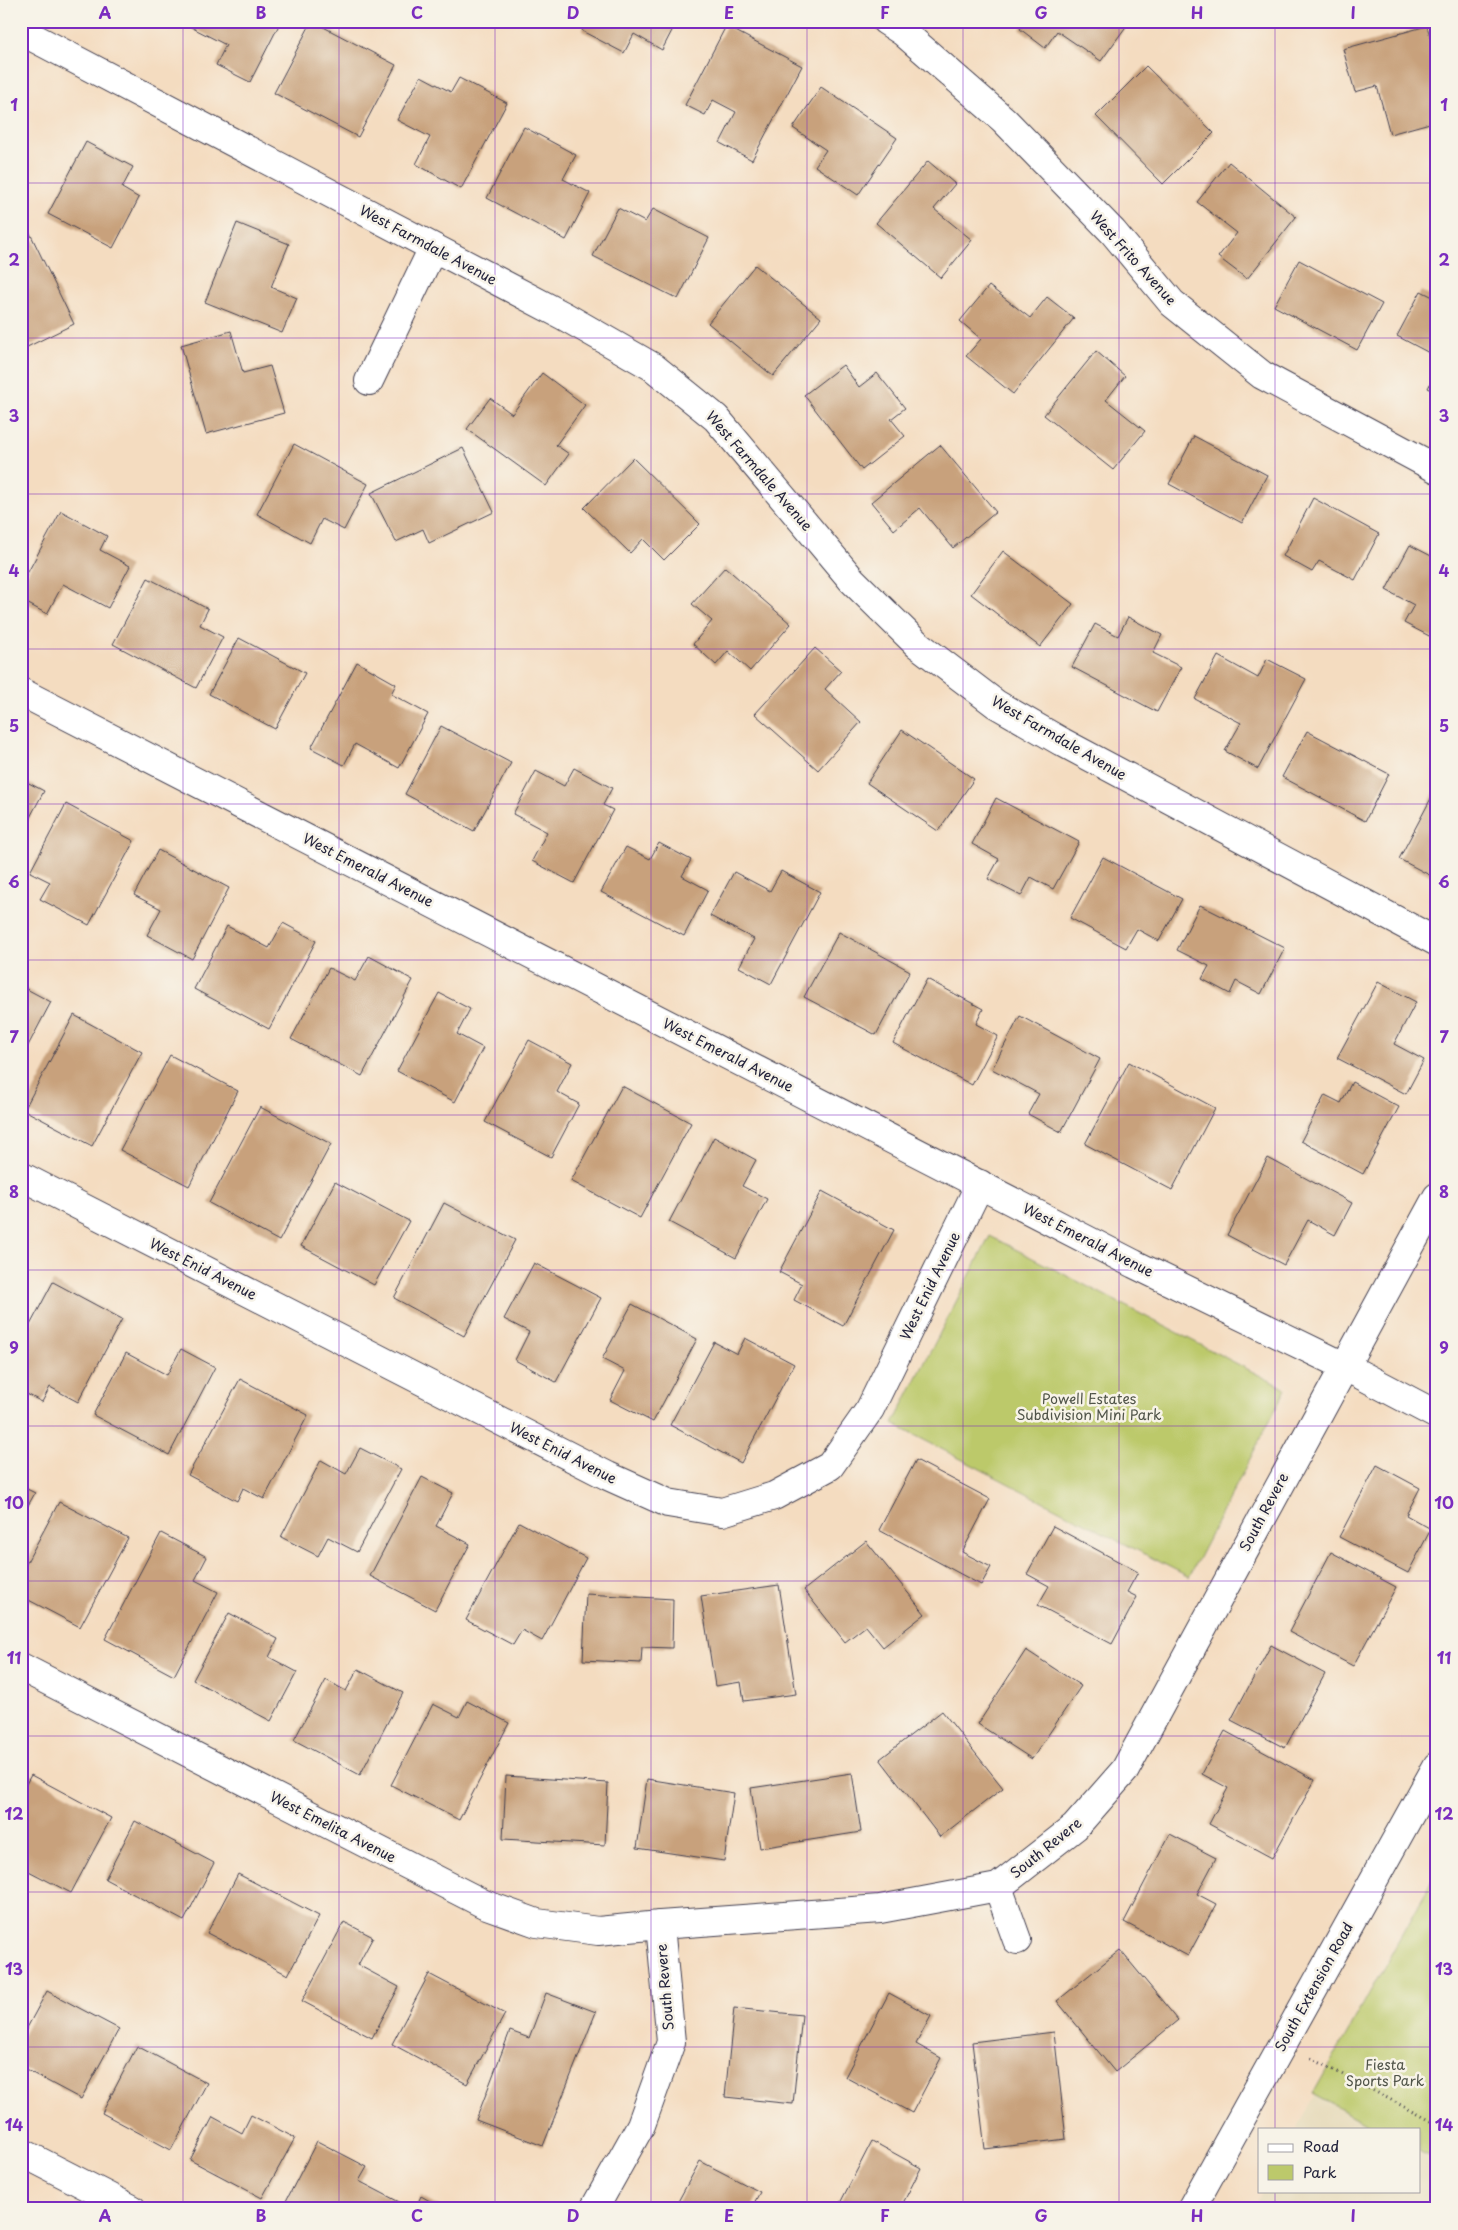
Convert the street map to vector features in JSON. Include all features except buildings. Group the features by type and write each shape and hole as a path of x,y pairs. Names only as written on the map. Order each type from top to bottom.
{"street":[{"name":"West Frito Avenue","path":"886,21 903,32 1004,120 1112,232 1172,303 1262,375 1437,469"},
{"name":"West Farmdale Avenue","path":"21,31 564,316 653,367 716,418 852,580 911,638 996,704 1062,742 1437,942"},
{"path":"369,381 433,248"},
{"name":"West Emerald Avenue","path":"21,692 1134,1264 1344,1366 1437,1415"},
{"name":"West Enid Avenue","path":"21,1176 608,1476 668,1503 722,1512 774,1496 830,1466 870,1409 980,1184"},
{"name":"South Revere","path":"594,2209 641,2125 671,2042 660,1925 880,1909 998,1887 1075,1827 1125,1770 1437,1197"},
{"name":"West Emelita Avenue","path":"21,1667 484,1904 538,1923 598,1931 660,1925"},
{"name":"South Extension Road","path":"1191,2209 1437,1766"},
{"path":"998,1887 1017,1940"},
{"path":"21,2152 132,2209"}],"path":[{"path":"1283,2043 1437,2124"}],"shaded area":[{"path":"1316,2095 1375,2128 1298,2128"},
{"path":"1420,2152 1437,2161 1437,2209 1252,2209 1261,2192 1420,2192"}],"green space":[{"name":"Powell Estates Subdivision Mini Park","path":"990,1236 1286,1389 1189,1577 893,1424"},
{"name":"Fiesta Sports Park","path":"1437,1872 1437,2161 1420,2152 1420,2128 1375,2128 1313,2094"}]}
